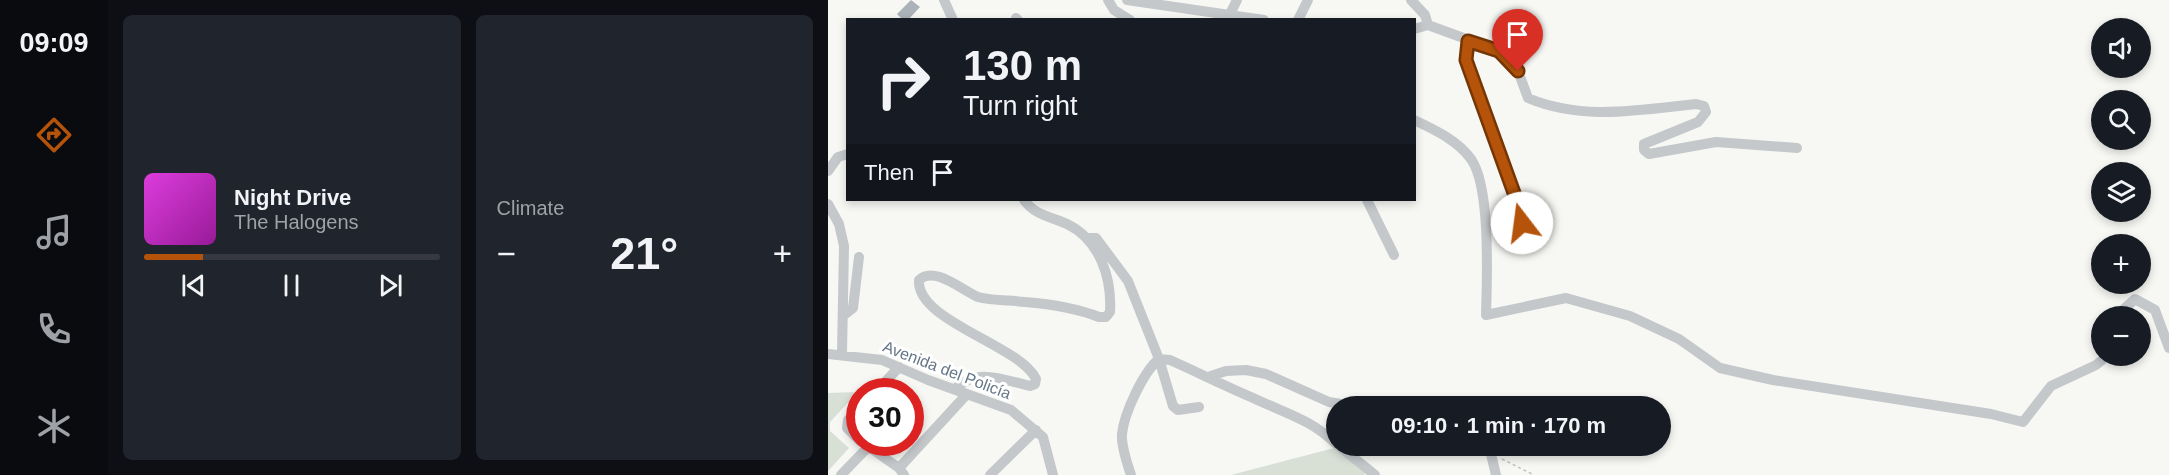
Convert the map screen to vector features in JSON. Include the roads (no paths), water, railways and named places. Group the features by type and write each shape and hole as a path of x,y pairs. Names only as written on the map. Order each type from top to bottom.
{"street":[{"path":"944,0 952,18"},
{"path":"1108,0 1114,10 1127,18"},
{"path":"1127,0 1174,4 1246,18"},
{"path":"1229,16 1237,0"},
{"path":"1299,18 1308,0"},
{"path":"1410,0 1425,15 1428,25"},
{"path":"1416,28 1428,25 1499,51 1518,71 1528,98 1552,106 1575,112 1623,112 1704,106 1706,112 1698,122 1644,144 1644,150 1649,154 1716,142 1797,148"},
{"path":"1468,41 1466,60 1518,204 1526,242"},
{"path":"1416,121 1454,141 1472,161 1486,226 1486,315 1566,298 1630,316 1679,339 1720,368 1773,380 1991,414 2023,422 2050,386 2094,366"},
{"path":"828,171 838,157 846,155"},
{"path":"955,388 963,381 979,376 1030,386 1035,384 1036,379 1014,357 957,325 931,303 920,290 921,277 930,275 940,277 981,298 1040,303 1106,317 1110,312 1108,280 1101,258 1088,238 1068,225 1039,215 1025,201"},
{"path":"1367,201 1394,255"},
{"path":"828,204 839,224 844,246 842,354"},
{"path":"1088,238 1096,238 1128,281 1159,359 1173,406 1178,410 1199,407"},
{"path":"844,315 853,308 859,257"},
{"path":"2127,306 2135,299 2148,306"},
{"path":"2151,308 2155,310 2169,348"},
{"name":"Avenida del Policía","path":"828,354 882,360 928,380 1011,410 1036,430 1046,442 1053,475"},
{"path":"1131,475 1122,434 1129,408 1152,365 1159,359 1170,360 1297,415 1326,434"},
{"path":"889,378 899,367"},
{"path":"1208,377 1226,371 1246,370 1266,374 1326,401"},
{"path":"879,456 901,472 966,394"},
{"path":"990,475 1036,430"},
{"path":"841,475 854,456"},
{"path":"1352,456 1375,475"},
{"path":"1491,456 1496,475"}]}
